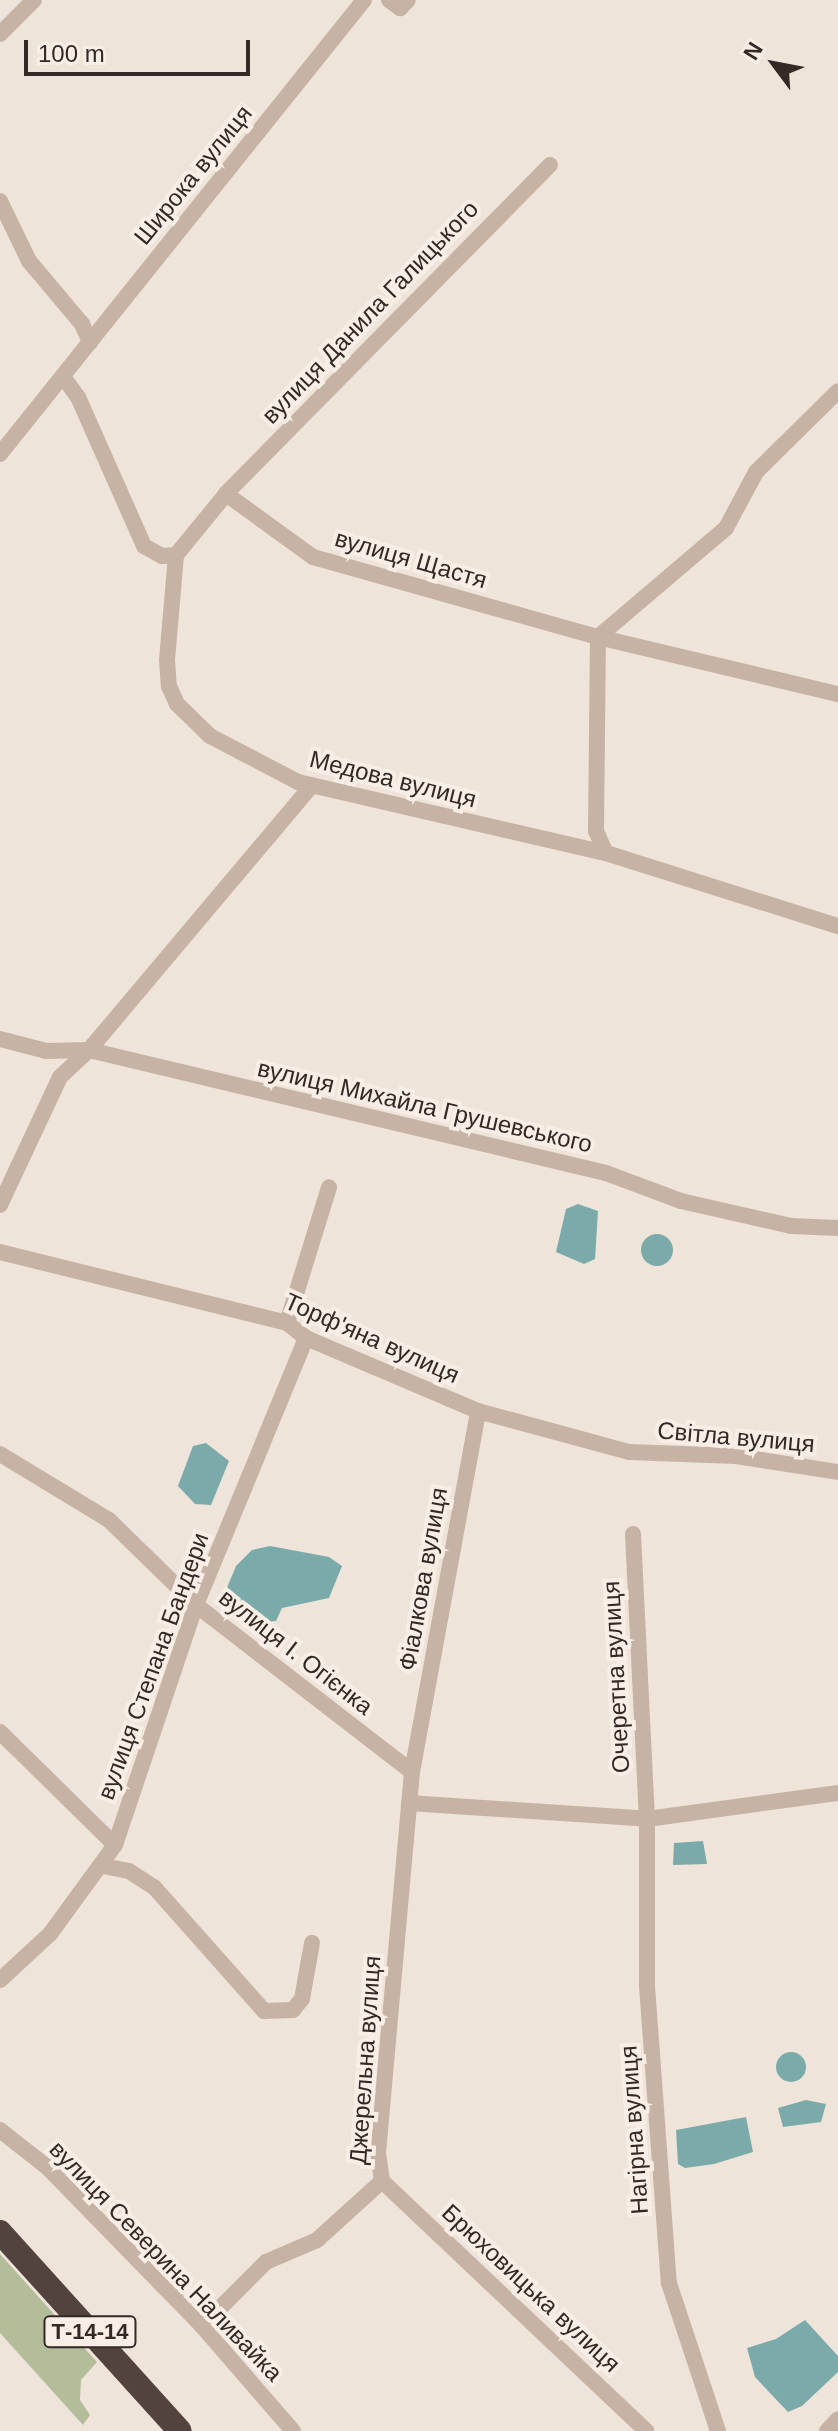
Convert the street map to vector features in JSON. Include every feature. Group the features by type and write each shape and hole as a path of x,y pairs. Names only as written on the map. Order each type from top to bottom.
{"highway":[{"name":"Т-14-14","path":"0,2232 180,2431"}],"street":[{"path":"0,34 34,0"},
{"name":"Широка вулиця","path":"0,454 364,0"},
{"path":"389,0 400,8 408,0"},
{"name":"вулиця Данила Галицького","path":"226,494 550,165"},
{"path":"0,201 29,261 82,324 90,342"},
{"path":"64,378 78,397 144,546 162,556 176,555 226,494"},
{"path":"606,853 596,831 598,637 726,528 756,472 838,391"},
{"name":"вулиця Щастя","path":"226,494 313,557 598,637 838,694"},
{"name":"Медова вулиця","path":"176,555 167,660 177,704 210,736 311,786 606,853 838,926"},
{"path":"0,1205 60,1077 89,1050 311,786"},
{"name":"вулиця Михайла Грушевського","path":"0,1039 46,1051 89,1050 606,1173 681,1201 791,1226 838,1228"},
{"path":"287,1323 329,1187"},
{"name":"Торф'яна вулиця","path":"0,1252 287,1323 306,1338 478,1411 629,1452"},
{"name":"вулиця Степана Бандери","path":"0,1980 50,1934 103,1866 115,1845 196,1605 306,1338"},
{"name":"Фіалкова вулиця","path":"409,1803 412,1772 478,1411"},
{"name":"Світла вулиця","path":"629,1452 736,1456 838,1472"},
{"name":"вулиця І. Огієнка","path":"0,1454 109,1520 196,1605 412,1772"},
{"name":"Очеретна вулиця","path":"633,1534 647,1819"},
{"path":"0,1732 115,1845"},
{"path":"409,1803 647,1819 838,1793"},
{"name":"Джерельна вулиця","path":"202,2326 266,2262 317,2240 382,2181 378,2153 409,1803"},
{"name":"Нагірна вулиця","path":"647,1819 647,1986 669,2283 718,2431"},
{"path":"103,1866 129,1871 154,1887 264,2011 293,2010 302,1999 312,1943"},
{"name":"вулиця Северина Наливайка","path":"0,2130 47,2167 202,2326 293,2431"},
{"name":"Брюховицька вулиця","path":"382,2181 646,2431"},
{"path":"827,2431 838,2419"}],"green space":[{"path":"0,2254 97,2362 81,2380 80,2400 90,2415 83,2425 0,2333"}],"water":[{"path":"578,1204 598,1211 595,1259 584,1264 556,1252 566,1209"},
{"path":"657,1234 668,1239 673,1250 668,1261 657,1266 646,1261 641,1250 646,1239"},
{"path":"206,1443 229,1461 211,1505 195,1504 178,1486 193,1446"},
{"path":"270,1546 329,1557 342,1566 329,1598 282,1608 276,1621 262,1622 226,1606 224,1595 236,1566 252,1550"},
{"path":"703,1841 707,1864 673,1865 674,1843"},
{"path":"791,2052 802,2056 806,2067 802,2078 791,2082 780,2078 776,2067 780,2056"},
{"path":"806,2100 826,2104 821,2122 783,2127 778,2108"},
{"path":"746,2117 753,2152 714,2164 685,2168 678,2164 676,2130"},
{"path":"805,2320 838,2356 838,2372 802,2406 788,2412 755,2377 747,2348 776,2339"}]}
